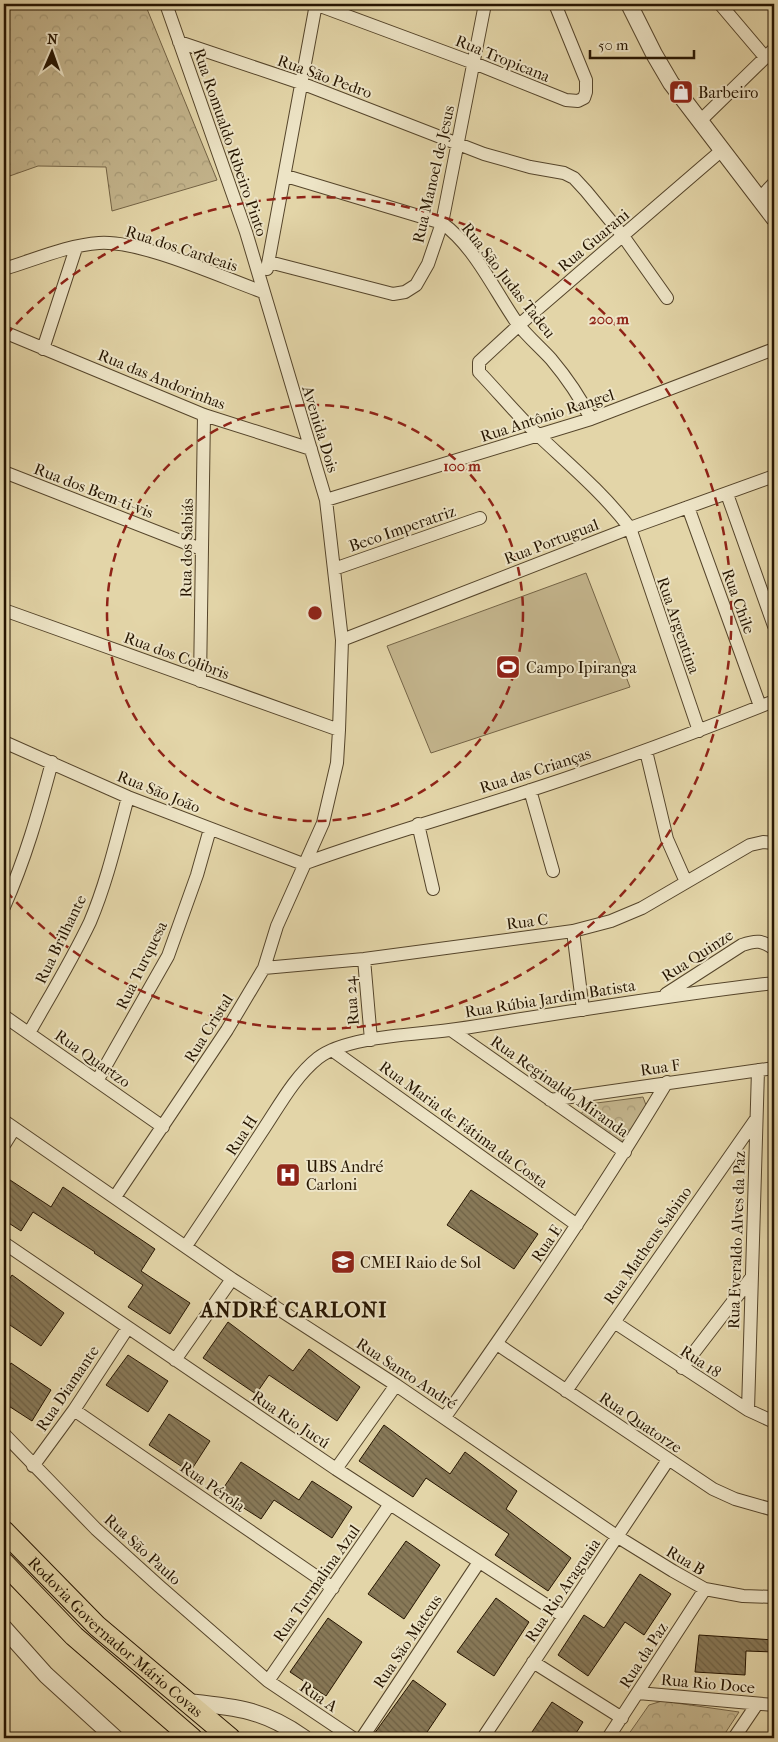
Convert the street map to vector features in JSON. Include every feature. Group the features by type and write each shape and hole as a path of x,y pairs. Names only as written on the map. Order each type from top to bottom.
{"main road":[{"name":"Rodovia Governador Mário Covas","path":"4,1531 97,1626 230,1738"},
{"name":"Rodovia Governador Mário Covas","path":"4,1563 74,1636 192,1738"}],"street":[{"name":"Rua Romualdo Ribeiro Pinto","path":"166,4 246,232 263,292"},
{"name":"Rua Tropicana","path":"316,4 474,63 566,100 578,101 584,98 586,80 555,4"},
{"name":"Avenida Dois","path":"304,864 323,824 337,763 342,640 326,500 263,292 286,176 316,4"},
{"name":"Rua Manoel de Jesus","path":"269,262 384,292 406,292 416,285 428,264 442,223 485,4"},
{"path":"628,4 654,54 700,121 774,218"},
{"path":"700,121 770,53 720,4"},
{"name":"Rua São Pedro","path":"179,42 301,83 501,159 530,167 564,173 574,178 623,236 666,298"},
{"name":"Rua Guarani","path":"486,355 722,150"},
{"name":"Rua São Judas Tadeu","path":"286,176 442,223 458,237 519,325 578,393 591,419"},
{"path":"760,198 774,183"},
{"name":"Rua dos Cardeais","path":"4,269 98,243 120,244 157,254 263,292"},
{"path":"43,349 76,248"},
{"name":"Rua das Andorinhas","path":"4,332 204,415 311,450"},
{"name":"Rua Antônio Rangel","path":"326,500 591,419 774,349"},
{"name":"Rua Argentina","path":"486,355 479,362 479,372 539,436 590,481 630,528 698,732"},
{"name":"Rua dos Sabiás","path":"200,681 204,415"},
{"name":"Rua dos Bem-ti-vis","path":"4,472 201,549"},
{"name":"Rua Portugual","path":"342,640 630,528 774,476"},
{"path":"727,494 774,626"},
{"name":"Rua Chile","path":"688,507 760,706"},
{"name":"Beco Imperatriz","path":"334,569 480,518"},
{"name":"Rua dos Colibris","path":"4,610 339,730"},
{"name":"Rua das Crianças","path":"304,864 418,824 530,790 646,751 774,701"},
{"name":"Rua São João","path":"4,742 128,797 210,830 304,864"},
{"path":"646,751 667,839 686,882"},
{"path":"4,906 18,874 38,817 52,762"},
{"path":"530,790 553,871"},
{"name":"Rua Brilhante","path":"29,1033 66,969 90,920 110,864 128,797"},
{"path":"418,824 433,889"},
{"name":"Rua Turquesa","path":"97,1081 168,956 197,875 210,830"},
{"name":"Rua C","path":"264,968 364,958 573,931 611,921 642,908 750,845 763,842 774,843"},
{"name":"Rua Cristal","path":"116,1197 226,1030 264,968 277,926 304,864"},
{"path":"573,931 583,1010"},
{"name":"Rua Quinze","path":"664,996 742,944 754,940 763,941 774,949"},
{"name":"Rua 24","path":"364,958 371,1040"},
{"name":"Rua Rúbia Jardim Batista","path":"332,1050 371,1040 451,1030 664,996 774,983"},
{"name":"Rua Quartzo","path":"4,1016 163,1127"},
{"name":"Rua Reginaldo Miranda","path":"451,1030 625,1152"},
{"name":"Rua Maria de Fátima da Costa","path":"332,1050 577,1226"},
{"name":"Rua H","path":"186,1246 285,1096 318,1058 332,1050"},
{"name":"Rua F","path":"550,1100 774,1068"},
{"name":"Rua Everaldo Alves da Paz","path":"748,1410 758,1070"},
{"name":"Rua E","path":"445,1417 577,1226 667,1082"},
{"name":"Rua Matheus Sabino","path":"566,1392 756,1119"},
{"path":"4,1145 9,1125"},
{"name":"Rua Santo André","path":"9,1125 116,1197 232,1279 445,1417 618,1537"},
{"name":"Rua Rio Jucú","path":"4,1243 127,1329 336,1469 563,1616"},
{"path":"682,1368 751,1278"},
{"path":"175,1360 232,1279"},
{"name":"Rua 18","path":"614,1322 748,1410 774,1422"},
{"name":"Rua Diamante","path":"33,1466 74,1410 127,1329"},
{"name":"Rua Quatorze","path":"497,1344 566,1392 713,1488 735,1500 774,1510"},
{"path":"336,1469 396,1385"},
{"name":"Rua Pérola","path":"74,1410 333,1588"},
{"name":"Rua São Paulo","path":"4,1434 96,1529 268,1681"},
{"name":"Rua Rio Araguaia","path":"483,1738 668,1460"},
{"name":"Rua Turmalina Azul","path":"268,1681 390,1504"},
{"name":"Rua B","path":"618,1537 705,1590 743,1596 774,1597"},
{"name":"Rua São Mateus","path":"362,1738 479,1562"},
{"name":"Rua da Paz","path":"608,1738 705,1590"},
{"path":"4,1628 46,1676 115,1738"},
{"path":"533,1662 622,1718"},
{"name":"Rua A","path":"268,1681 352,1738"},
{"name":"Rua Rio Doce","path":"638,1693 774,1705"},
{"path":"187,1702 253,1711 289,1728 304,1738"},
{"path":"734,1738 757,1704"}],"green space":[{"path":"4,4 145,4 217,180 112,211 106,167 38,166 4,178"},
{"name":"Campo Ipiranga","path":"586,573 630,687 431,753 387,646"},
{"path":"643,1097 646,1105 622,1144 580,1115 589,1104"},
{"path":"662,1701 739,1712 722,1738 626,1738 649,1705"}],"building":[{"path":"4,1176 51,1207 63,1187 155,1249 141,1271 190,1303 170,1334 128,1307 143,1285 95,1252 33,1212 21,1231 4,1220"},
{"path":"471,1190 538,1234 514,1269 447,1225"},
{"path":"12,1275 64,1313 41,1346 4,1321 4,1287"},
{"path":"228,1322 293,1371 309,1349 360,1387 337,1421 269,1375 256,1394 203,1358"},
{"path":"128,1355 168,1381 148,1412 106,1385"},
{"path":"11,1363 51,1390 32,1421 4,1403 4,1375"},
{"path":"169,1414 210,1441 190,1472 149,1445"},
{"path":"384,1425 450,1474 465,1452 517,1491 506,1509 571,1558 548,1591 495,1555 509,1534 426,1478 413,1497 359,1461"},
{"path":"241,1462 299,1500 312,1481 352,1507 332,1538 274,1500 261,1519 220,1493"},
{"path":"406,1541 440,1565 404,1619 368,1594"},
{"path":"640,1574 671,1594 644,1635 625,1622 588,1676 558,1655 584,1615 604,1628"},
{"path":"496,1598 529,1622 494,1676 457,1652"},
{"path":"328,1618 362,1642 326,1696 290,1672"},
{"path":"699,1635 774,1640 774,1652 746,1651 745,1675 695,1672"},
{"path":"413,1680 446,1704 423,1738 381,1738 374,1734"},
{"path":"552,1702 583,1722 573,1738 528,1738"}],"place":[{"name":"Barbeiro","path":"681,92"},
{"name":"Campo Ipiranga","path":"508,667"},
{"name":"UBS André Carloni","path":"288,1175"},
{"name":"CMEI Raio de Sol","path":"343,1262"}],"district":[{"name":"ANDRÉ CARLONI","path":"294,1310"}]}
